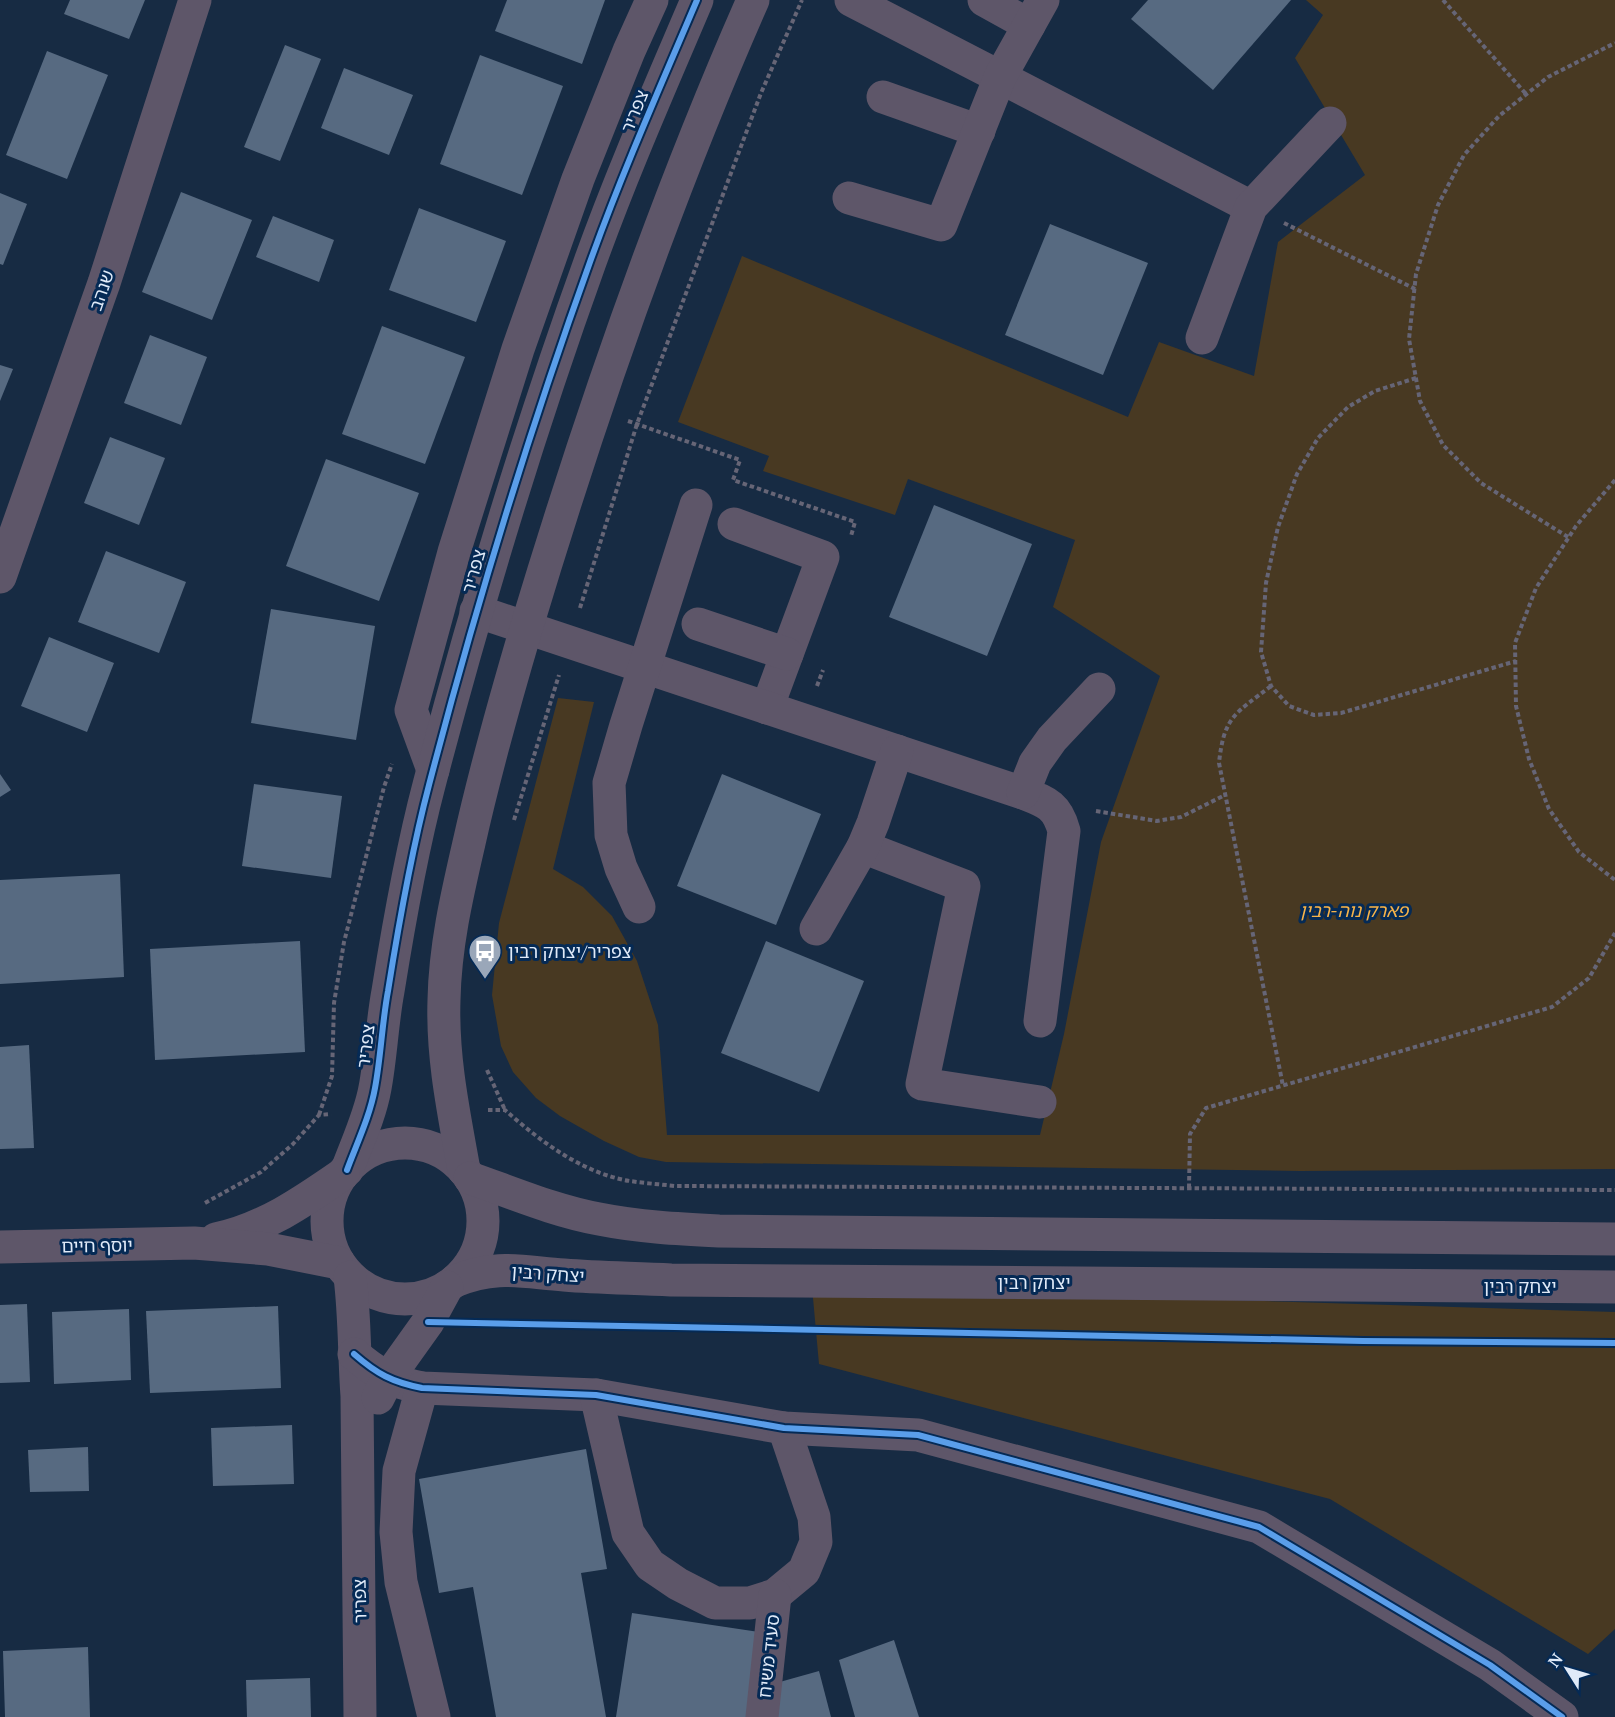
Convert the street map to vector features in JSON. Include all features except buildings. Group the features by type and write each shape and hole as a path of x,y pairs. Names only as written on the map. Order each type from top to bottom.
{"street":[{"name":"שנהב","path":"0,577 104,283 195,0"},
{"path":"433,770 411,710 453,552 518,349 578,179 652,0"},
{"name":"צפריר","path":"345,1172 375,1091 387,994 410,865 446,716 505,514 591,259 697,0"},
{"path":"753,0 682,169 596,410 527,628 482,784 458,888 447,948 444,1036 447,1077 467,1174 478,1194 483,1211 481,1238 471,1263 451,1284 430,1296 411,1299 392,1298 374,1293 358,1284 345,1270 328,1239 326,1222 328,1205 334,1189 345,1172 369,1152 384,1145 406,1143 427,1146 444,1153 467,1174 553,1208 637,1226 719,1232 1615,1239"},
{"path":"851,0 1251,207"},
{"path":"849,198 941,225 1000,77 1036,13 984,0"},
{"path":"883,97 979,130"},
{"path":"1202,338 1251,207 1330,123"},
{"path":"639,907 621,868 611,835 609,783 696,506"},
{"path":"734,524 823,557 767,708"},
{"path":"476,611 1035,798 1060,815 1064,831 1040,1021"},
{"path":"698,624 787,654"},
{"path":"1035,798 1035,764 1052,739 1099,689"},
{"path":"816,929 863,847 897,751"},
{"path":"863,847 963,886 922,1084 1040,1102"},
{"name":"יוסף חיים","path":"194,1243 236,1235 269,1220 301,1203 345,1172"},
{"name":"יוסף חיים","path":"0,1247 194,1243 268,1249 345,1270"},
{"name":"יצחק רבין","path":"451,1284 472,1274 496,1269 671,1280 1615,1287"},
{"name":"צפריר","path":"345,1270 355,1316 360,1717"},
{"name":"צפריר","path":"358,1485 367,1430 380,1393 451,1284"},
{"path":"354,1354 399,1384 422,1388 596,1395 784,1428 918,1435 1259,1527 1490,1665 1562,1717"},
{"path":"422,1388 399,1471 396,1532 401,1582 434,1717"},
{"path":"596,1395 628,1533 650,1565 678,1584 715,1603 750,1604 775,1596 804,1571 816,1542 814,1517 784,1428"},
{"name":"סעיד משיח","path":"762,1717 775,1596"}],"path":[{"path":"513,823 637,424 761,93 802,0"},
{"path":"1443,0 1526,94"},
{"path":"1568,537 1481,483 1443,444 1420,401 1409,339 1416,274 1438,205 1464,155 1499,117 1548,77 1615,43"},
{"path":"1251,207 1415,289"},
{"path":"1416,378 1375,391 1348,407 1318,438 1297,474 1278,527 1266,583 1261,652 1271,686 1289,706 1314,715 1341,713 1516,661"},
{"path":"1615,480 1568,537 1536,588 1515,643 1516,706 1529,759 1549,809 1579,852 1615,880"},
{"path":"1271,686 1234,715 1222,738 1219,764 1283,1086"},
{"path":"199,1206 261,1172 293,1144 319,1115 332,1076 334,1003 344,942 384,787 411,710"},
{"path":"1035,798 1157,821 1181,817 1225,795"},
{"path":"1188,1188 1190,1134 1206,1108 1552,1007 1589,978 1615,933"},
{"path":"485,1062 487,1072 506,1110 558,1152 595,1171 624,1180 675,1186 1615,1190"},
{"path":"319,1115 369,1108"},
{"path":"454,1111 506,1110"}],"green space":[{"name":"פארק נוה-רבין","path":"1306,0 1615,0 1615,1169 1300,1171 666,1162 639,1157 604,1141 560,1116 536,1098 513,1072 501,1046 492,995 499,923 558,698 594,702 553,869 583,887 612,916 637,961 658,1025 667,1135 1040,1135 1064,1034 1101,842 1160,676 1053,607 1075,540 908,479 895,515 763,471 769,456 678,422 742,256 1128,417 1159,342 1254,376 1278,242 1365,175 1295,58 1323,15"},
{"path":"812,1287 1615,1312 1615,1629 1588,1654 1330,1499 819,1364"}],"cycle path":[{"path":"347,1170 373,1098 392,965 417,836 484,588 545,392 590,262 628,163 697,0"},
{"path":"428,1322 1363,1341 1615,1343"},
{"path":"354,1354 385,1376 422,1388 596,1395 784,1428 918,1435 1259,1527 1490,1665 1562,1717"}],"place":[{"name":"צפריר/יצחק רבין","path":"485,980"}]}
